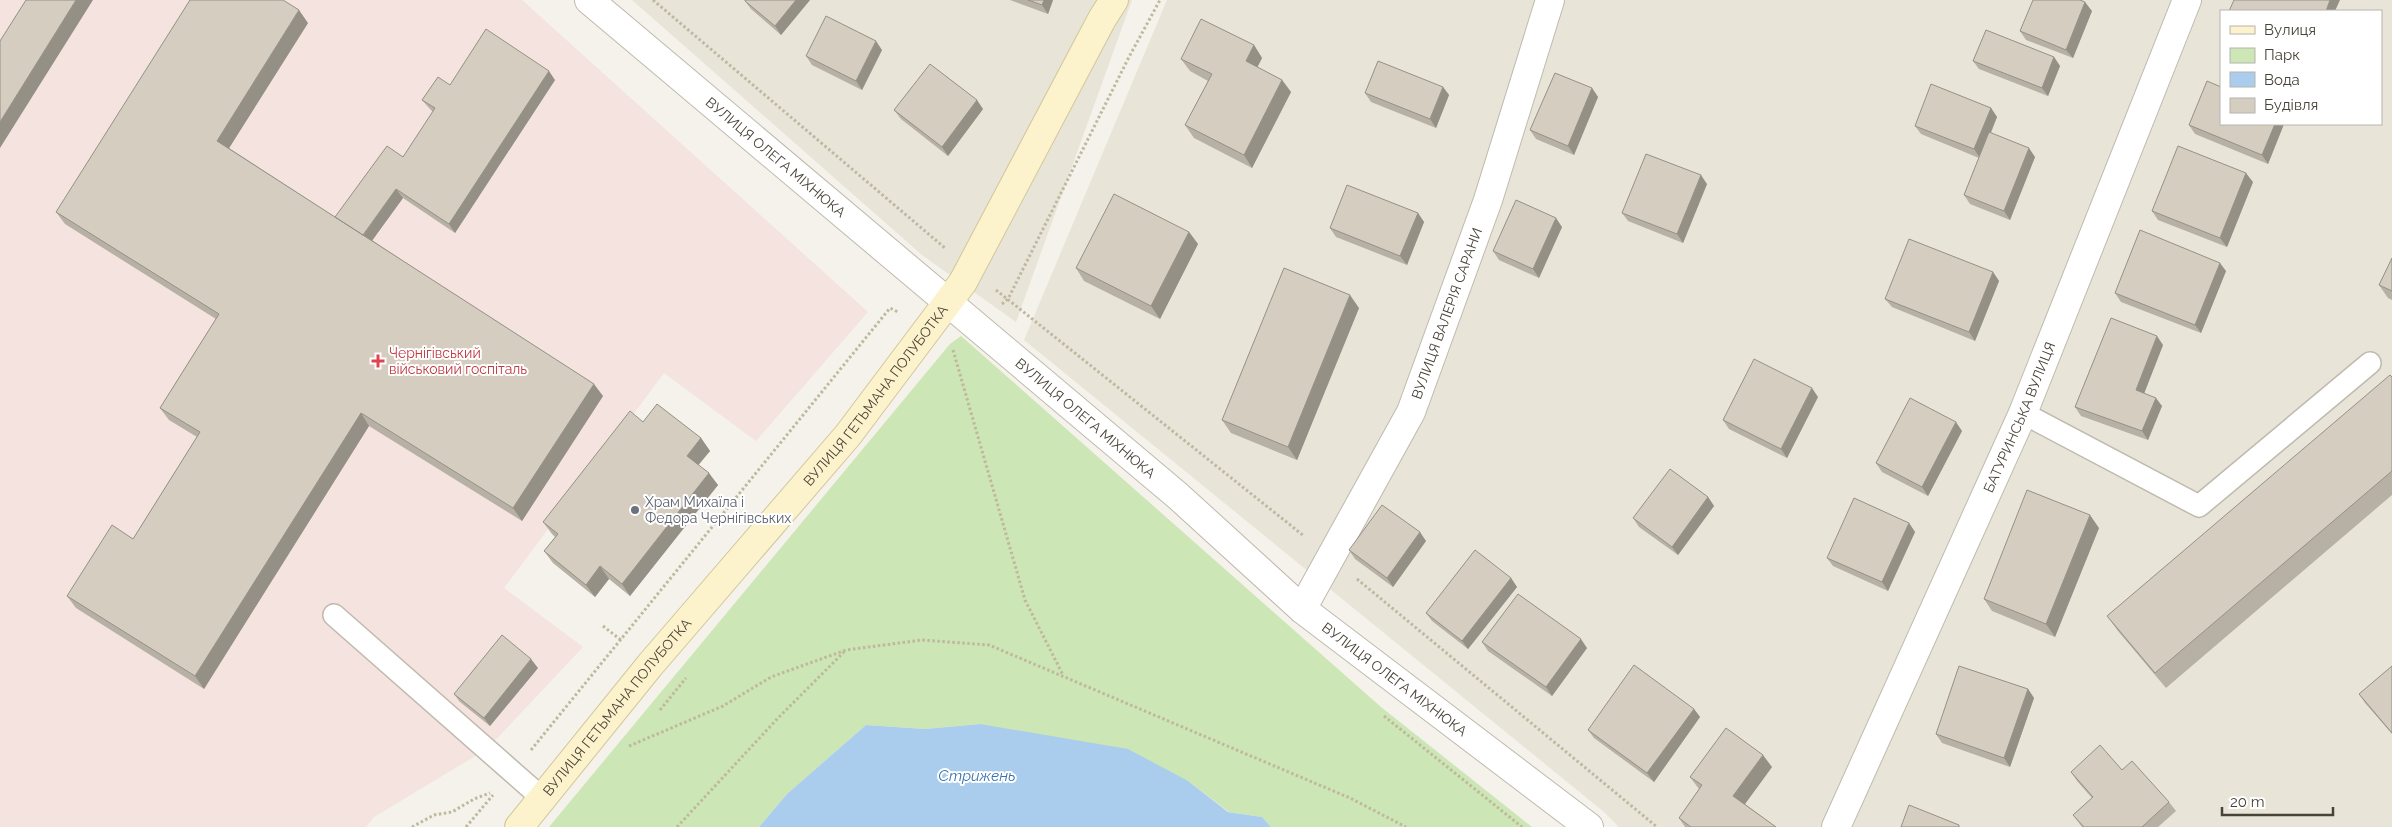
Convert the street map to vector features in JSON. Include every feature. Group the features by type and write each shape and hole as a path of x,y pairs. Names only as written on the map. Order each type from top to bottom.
{"street":[{"name":"ВУЛИЦЯ ОЛЕГА МІХНЮКА","path":"588,0 1178,496 1302,609 1589,827"},
{"name":"ВУЛИЦЯ ВАЛЕРІЯ САРАНИ","path":"1302,609 1411,412 1488,200 1550,0"},
{"name":"БАТУРИНСЬКА ВУЛИЦЯ","path":"1836,827 2023,413 2187,0"},
{"name":"ВУЛИЦЯ ГЕТЬМАНА ПОЛУБОТКА","path":"519,827 650,665 848,435 963,282 1108,6"}],"lane":[{"path":"2023,413 2199,506 2370,364"},
{"path":"334,614 542,798"}],"path":[{"path":"653,0 948,250"},
{"path":"1008,299 1129,57 1160,0"},
{"path":"513,772 890,308 959,343 946,358"},
{"path":"953,350 1025,600 1063,676"},
{"path":"603,626 621,640"},
{"path":"621,749 723,706 771,677 846,650 922,640 990,645 1350,798 1406,827"},
{"path":"677,827 778,718 846,650"},
{"path":"655,716 691,672"},
{"path":"1376,710 1522,827"},
{"path":"625,752 636,738"},
{"path":"412,827 434,815 452,812 474,799 496,791 466,827"}],"shaded area":[{"path":"0,0 522,0 868,312 756,441 664,373 504,588 583,647 487,749 374,817 366,827 0,827"},
{"path":"632,0 1132,0 1016,322 922,255"},
{"path":"1167,0 2392,0 2392,827 1619,827 1604,812 1024,340"}],"green space":[{"path":"961,336 1381,707 1532,827 1271,827 1262,817 1229,812 1188,781 980,724 925,729 866,725 787,794 759,827 549,827 950,344"}],"water":[{"name":"Стрижень","path":"980,724 1128,749 1188,781 1228,812 1262,817 1271,827 759,827 787,794 866,725 925,729"}],"building":[{"path":"26,0 76,0 0,122 0,41"},
{"name":"Чернігівський військовий госпіталь","path":"190,0 283,0 299,10 217,141 594,384 513,508 361,413 195,676 67,596 112,525 133,539 200,432 160,408 219,314 56,212"},
{"path":"745,0 796,0 775,26"},
{"path":"1028,0 1044,0 1042,5"},
{"path":"2033,0 2080,0 2085,2 2066,50 2020,31"},
{"path":"2234,0 2330,0 2326,10 2229,10"},
{"path":"826,16 876,41 856,81 806,56"},
{"path":"1201,19 1254,45 1246,61 1282,80 1244,155 1185,125 1212,74 1181,59"},
{"path":"486,29 549,71 449,224 396,189 363,235 335,217 387,146 403,157 435,108 422,100 438,77 450,85"},
{"path":"1986,30 2054,57 2042,88 1973,61"},
{"path":"1378,61 1443,87 1430,119 1365,93"},
{"path":"930,64 977,100 942,147 894,110"},
{"path":"1555,73 1592,88 1568,146 1530,130"},
{"path":"2207,81 2220,87 2220,125 2275,125 2262,155 2189,125"},
{"path":"1931,84 1991,108 1974,149 1915,126"},
{"path":"1989,132 2029,148 2004,211 1964,195"},
{"path":"2178,146 2246,173 2220,238 2152,211"},
{"path":"1646,154 1701,175 1677,234 1622,213"},
{"path":"1347,185 1418,213 1400,256 1330,228"},
{"path":"1114,194 1189,232 1151,306 1076,268"},
{"path":"1516,200 1556,218 1533,269 1493,251"},
{"path":"2140,230 2220,263 2195,325 2115,293"},
{"path":"1909,239 1993,272 1969,332 1885,299"},
{"path":"2392,258 2392,291 2379,285"},
{"path":"1284,268 1350,295 1288,447 1222,420"},
{"path":"2111,318 2157,336 2136,390 2156,398 2142,431 2075,407"},
{"path":"1754,359 1812,388 1781,449 1723,420"},
{"path":"2390,375 2392,377 2392,471 2155,673 2107,616"},
{"path":"1910,398 1956,422 1922,487 1876,463"},
{"name":"Храм Михаїла і Федора Чернігівських","path":"657,404 701,438 687,456 709,473 622,584 600,566 586,585 544,551 558,534 543,522 630,411 643,422"},
{"path":"1670,469 1708,497 1672,547 1633,518"},
{"path":"2027,490 2090,515 2046,624 1984,599"},
{"path":"1854,498 1909,523 1882,582 1827,558"},
{"path":"1382,505 1420,532 1387,578 1349,550"},
{"path":"1475,550 1511,578 1462,641 1426,613"},
{"path":"1518,594 1581,639 1546,687 1482,642"},
{"path":"502,635 531,659 484,718 454,694"},
{"path":"1634,665 1694,709 1647,773 1588,730"},
{"path":"1959,666 2028,689 2004,758 1936,734"},
{"path":"2392,666 2392,733 2359,694"},
{"path":"1726,728 1763,755 1733,796 1776,827 1691,827 1679,818 1702,785 1690,777"},
{"path":"2100,745 2122,770 2132,761 2169,802 2142,827 2084,827 2073,815 2093,797 2071,772"},
{"path":"1909,805 1959,825 1959,827 1901,827"}],"place":[{"name":"Чернігівський військовий госпіталь","path":"378,361"},
{"name":"Храм Михаїла і Федора Чернігівських","path":"635,510"}]}
